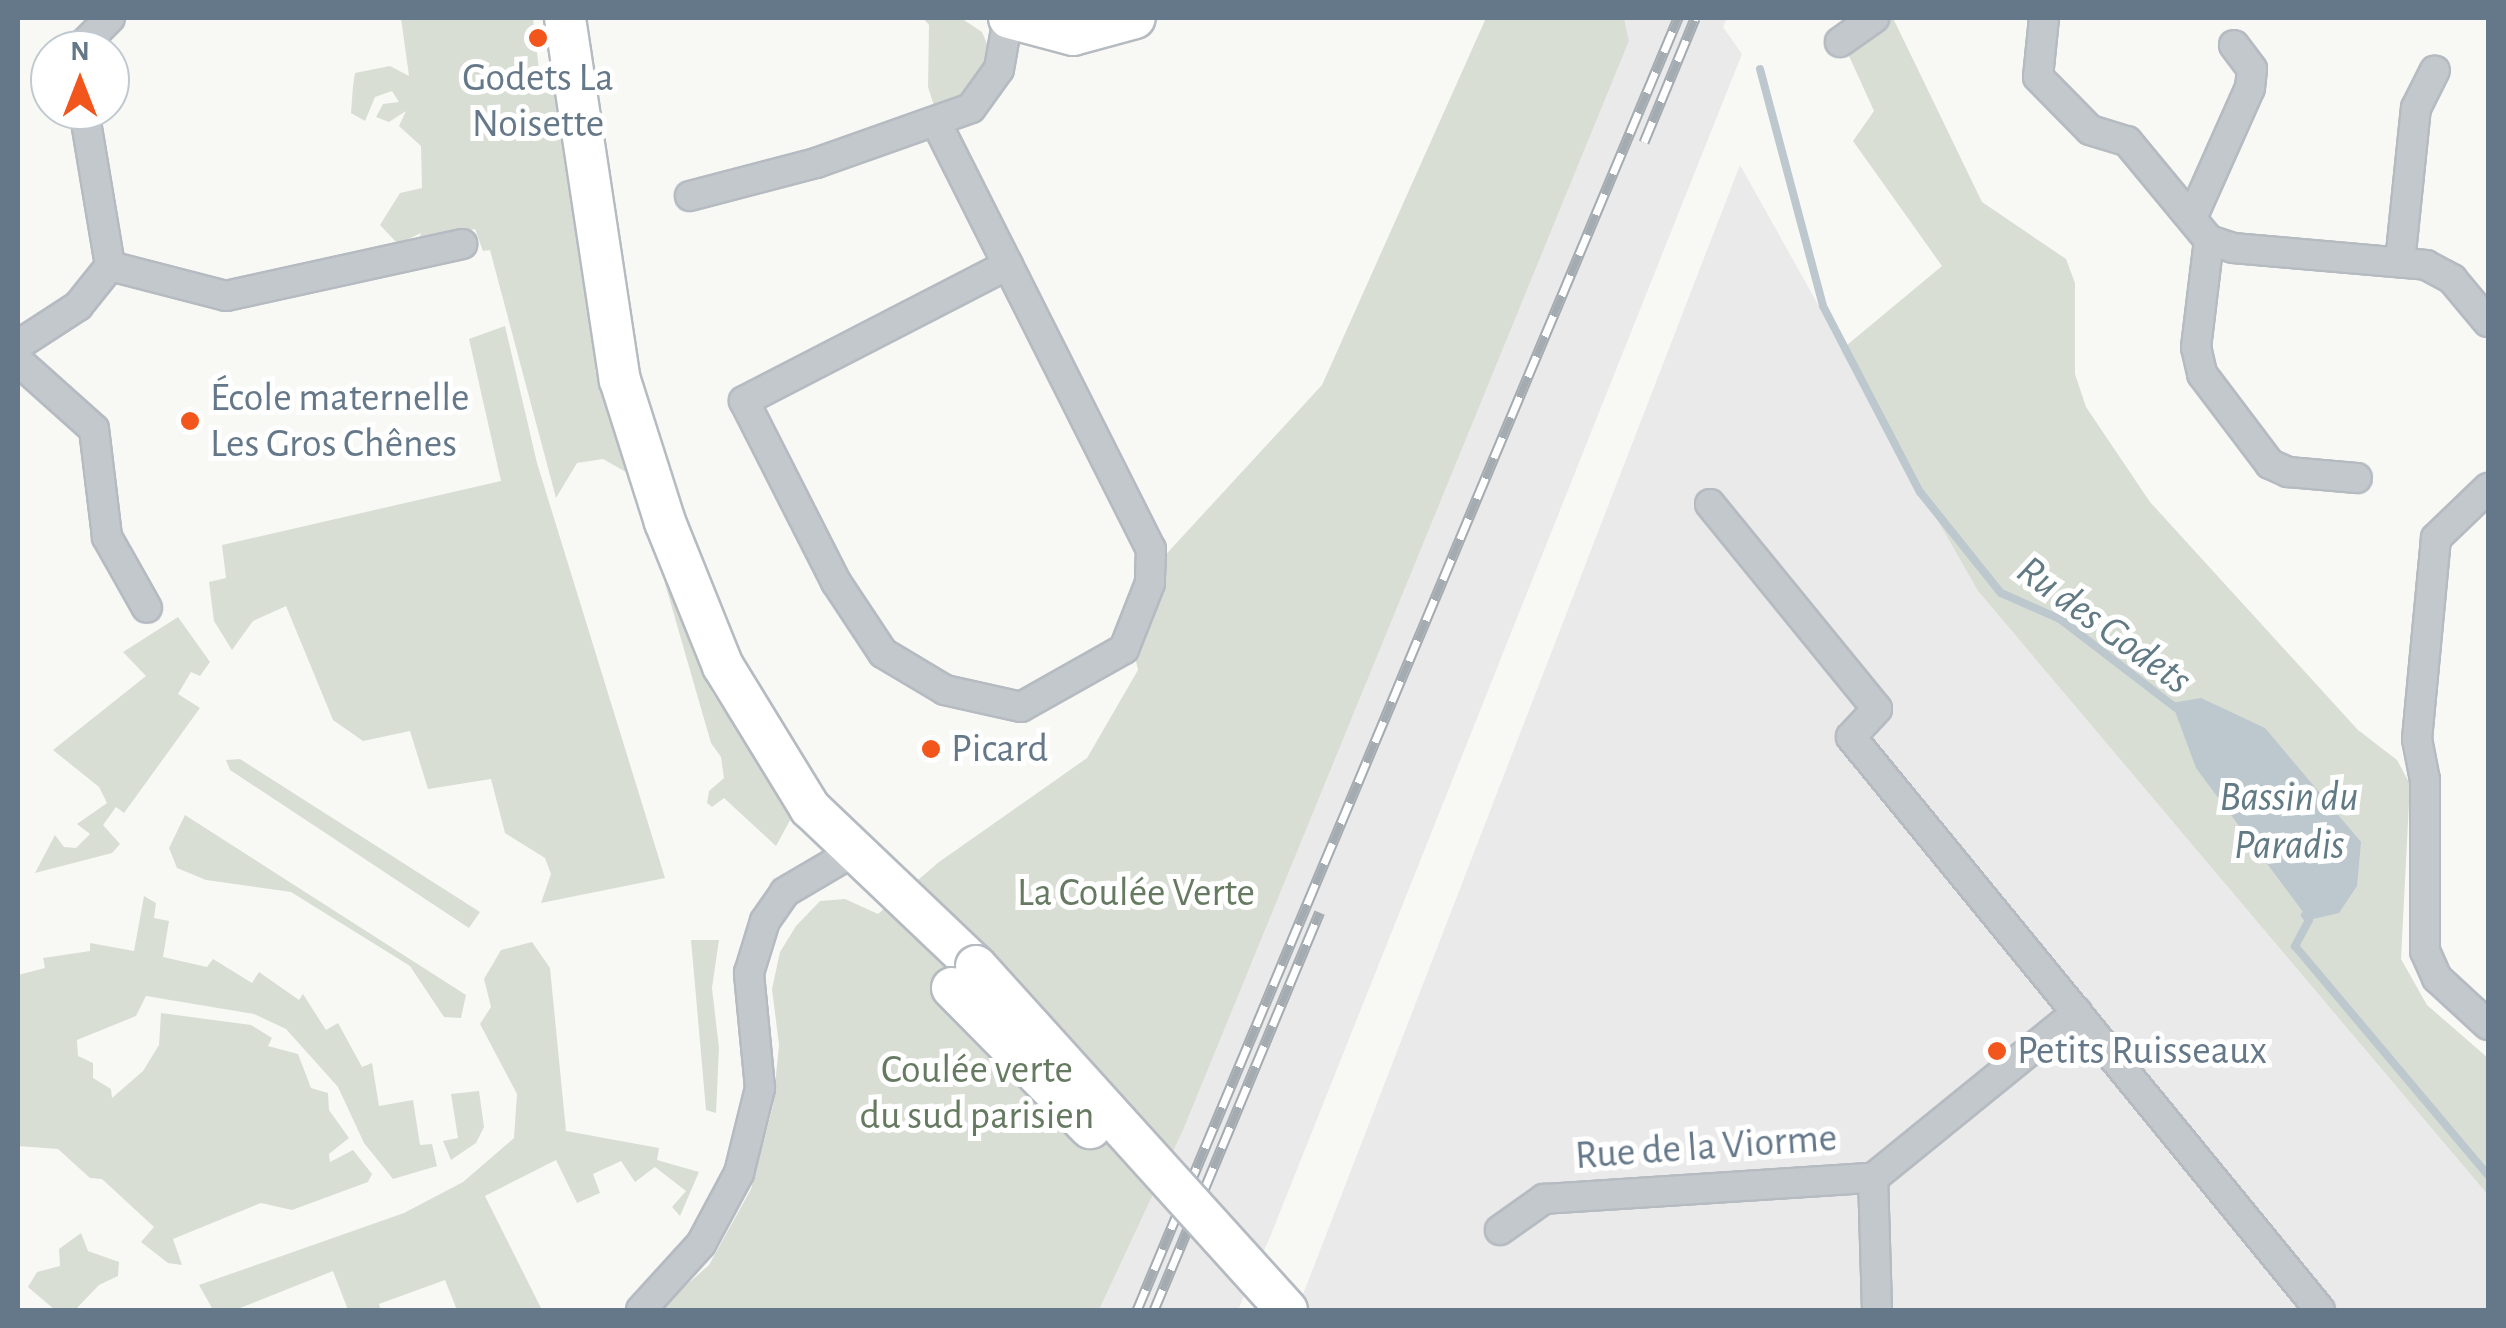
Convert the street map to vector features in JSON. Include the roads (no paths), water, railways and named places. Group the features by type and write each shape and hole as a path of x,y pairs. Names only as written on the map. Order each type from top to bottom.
{"main road":[{"path":"565,18 620,380 665,522 704,608 763,689 858,850 964,977 1262,1310"},
{"path":"1008,18 1045,30 1117,24"},
{"path":"964,977 1287,1310"}],"street":[{"path":"690,196 937,124 989,90 1008,18"},
{"path":"1840,42 1874,18"},
{"path":"2044,18 2038,77 2090,130 2127,140 2200,229 2233,248 2400,262 2452,279 2488,322"},
{"path":"2234,44 2252,68 2250,88 2200,229 2196,347 2202,374 2270,464 2288,472 2357,478"},
{"path":"2400,262 2416,108 2434,70"},
{"path":"937,124 1008,265 1151,549 1150,583 1124,649 1021,707 945,690 883,652 836,582 744,401 1008,265"},
{"path":"18,345 78,306 110,266 87,130"},
{"path":"110,266 226,296 462,244"},
{"path":"18,361 94,429 107,537 147,608"},
{"path":"2488,488 2436,538 2417,738 2425,780 2425,951 2437,978 2488,1026"},
{"path":"1710,504 1877,709 1850,737 2320,1310"},
{"path":"641,1310 701,1244 739,1173 760,1088 749,972 765,922 785,892 858,850"},
{"path":"1878,1310 1874,1178 2078,1012"},
{"name":"Rue de la Viorme","path":"1500,1230 1544,1199 1874,1178"}],"water":[{"name":"Bassin du Paradis","path":"2201,698 2265,728 2361,842 2357,886 2339,913 2309,920 2196,768 2172,703"}],"waterway":[{"name":"Ru des Godets","path":"1760,69 1823,306 1920,492 2001,593 2060,619 2176,708"},
{"name":"Ru des Godets","path":"2305,915 2309,920 2295,946 2488,1175"}],"railway":[{"path":"1137,1310 1678,18"},
{"path":"1644,142 1695,18"},
{"path":"1154,1310 1320,912"}],"place":[{"name":"Godets La Noisette","path":"538,38"},
{"name":"École maternelle Les Gros Chênes","path":"190,421"},
{"name":"Picard","path":"931,749"},
{"name":"Petits Ruisseaux","path":"1997,1051"}],"park label":[{"name":"La Coulée Verte","path":"1136,893"},
{"name":"Coulée verte du sud parisien","path":"977,1093"}]}
